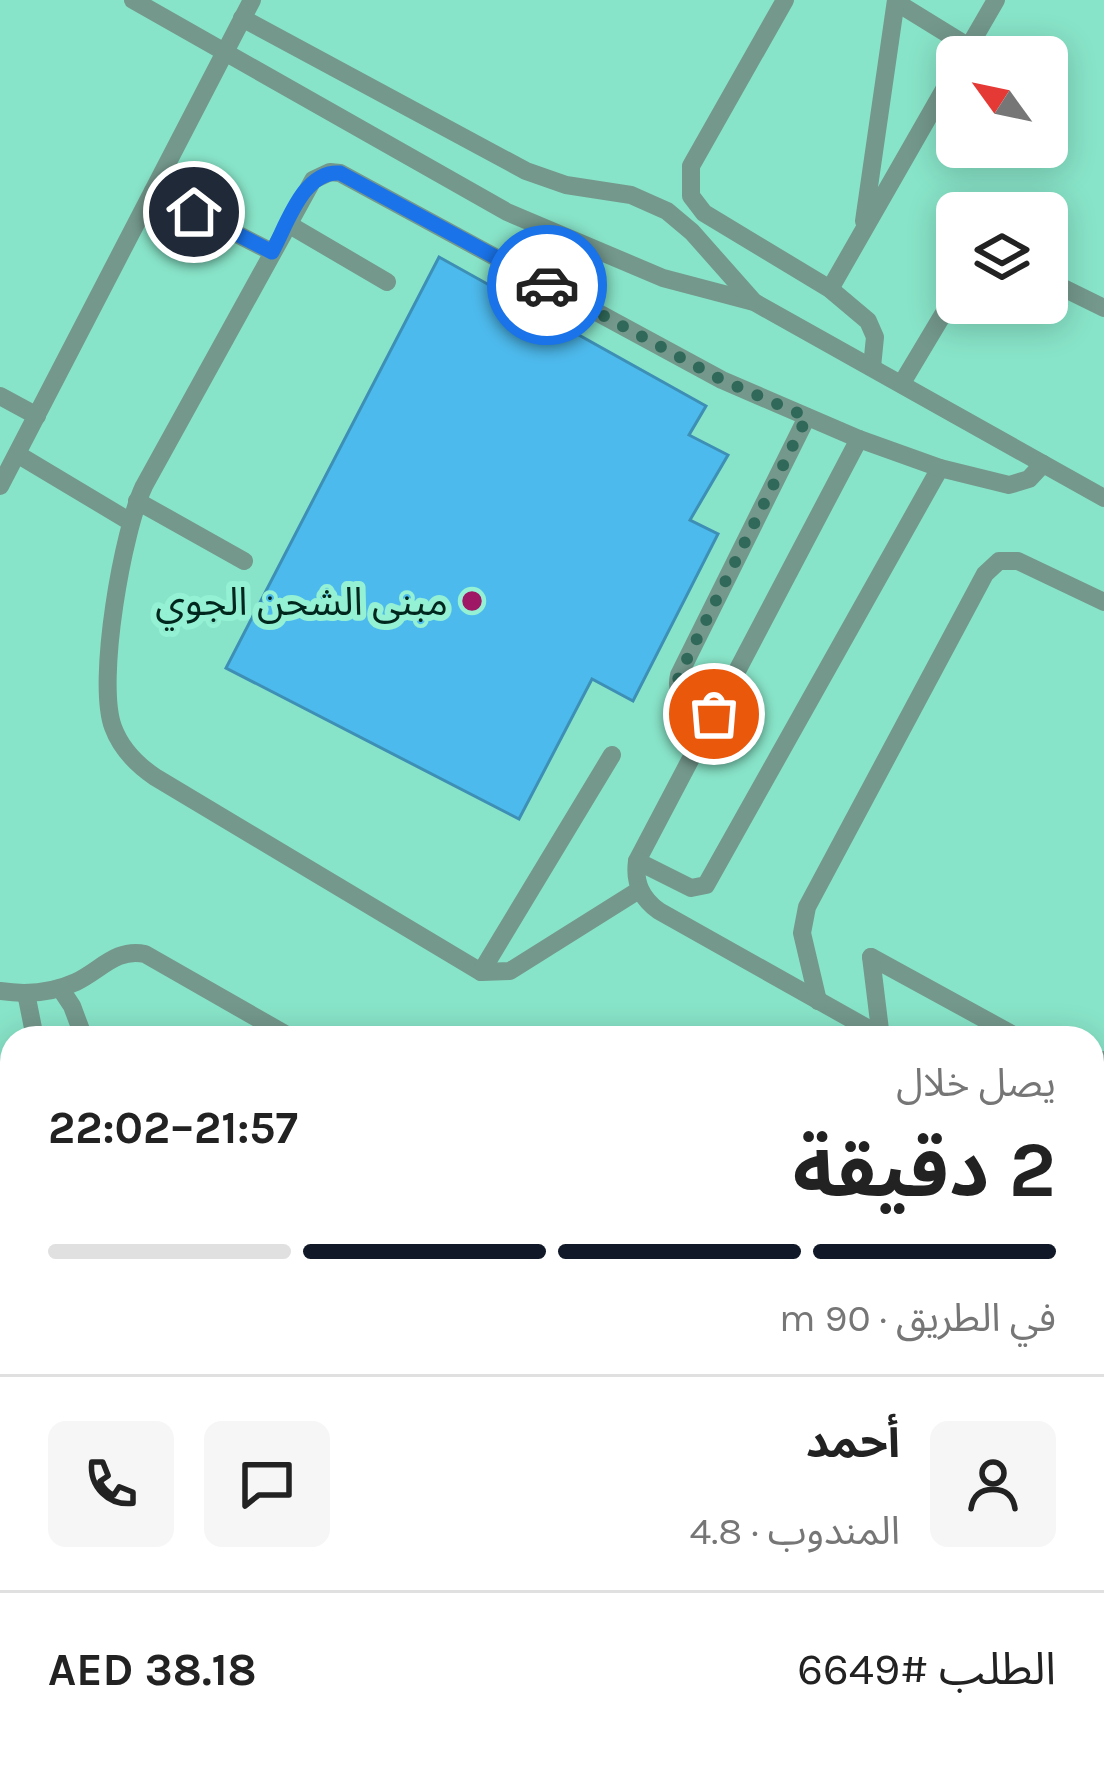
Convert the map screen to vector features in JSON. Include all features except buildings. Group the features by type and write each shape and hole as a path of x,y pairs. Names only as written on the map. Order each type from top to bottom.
{"lane":[{"path":"133,0 506,212 663,278 754,302 1103,494"},
{"path":"0,486 252,0"},
{"path":"785,0 691,166 688,186 704,212 830,289 868,321 875,337 872,367"},
{"path":"976,36 997,0"},
{"path":"863,230 896,1 944,36"},
{"path":"242,18 526,171 566,185 653,203 692,232 754,302"},
{"path":"830,289 936,103"},
{"path":"639,890 511,970 481,972 155,777 129,755 113,726 107,693 129,521 313,180 340,173 722,380 859,439 940,468 1009,485 1029,479 1043,464"},
{"path":"153,190 272,252"},
{"path":"288,224 387,282"},
{"path":"1068,290 1104,308"},
{"path":"902,383 937,324"},
{"path":"0,396 37,416"},
{"path":"714,714 684,700 677,688 679,675 807,417"},
{"path":"859,439 637,861 639,890 659,911 862,1026"},
{"path":"17,454 129,521"},
{"path":"637,861 691,888 706,885 940,468"},
{"path":"137,501 244,561"},
{"path":"818,1001 802,933 807,907 985,574 999,562 1018,561 1104,602"},
{"path":"481,972 611,755"},
{"path":"0,991 26,994 60,988 119,953 145,954 271,1026"},
{"path":"881,1026 871,957 997,1026"},
{"path":"60,988 80,1026"},
{"path":"26,994 33,1026"}],"way so far":[{"path":"547,285 722,380 807,417 679,675 677,688 684,700 714,714"}],"place":[{"name":"مبنى الشحن الجوي","path":"472,601"}],"route":[{"path":"194,212 272,252 313,180 340,173 547,285"}]}
